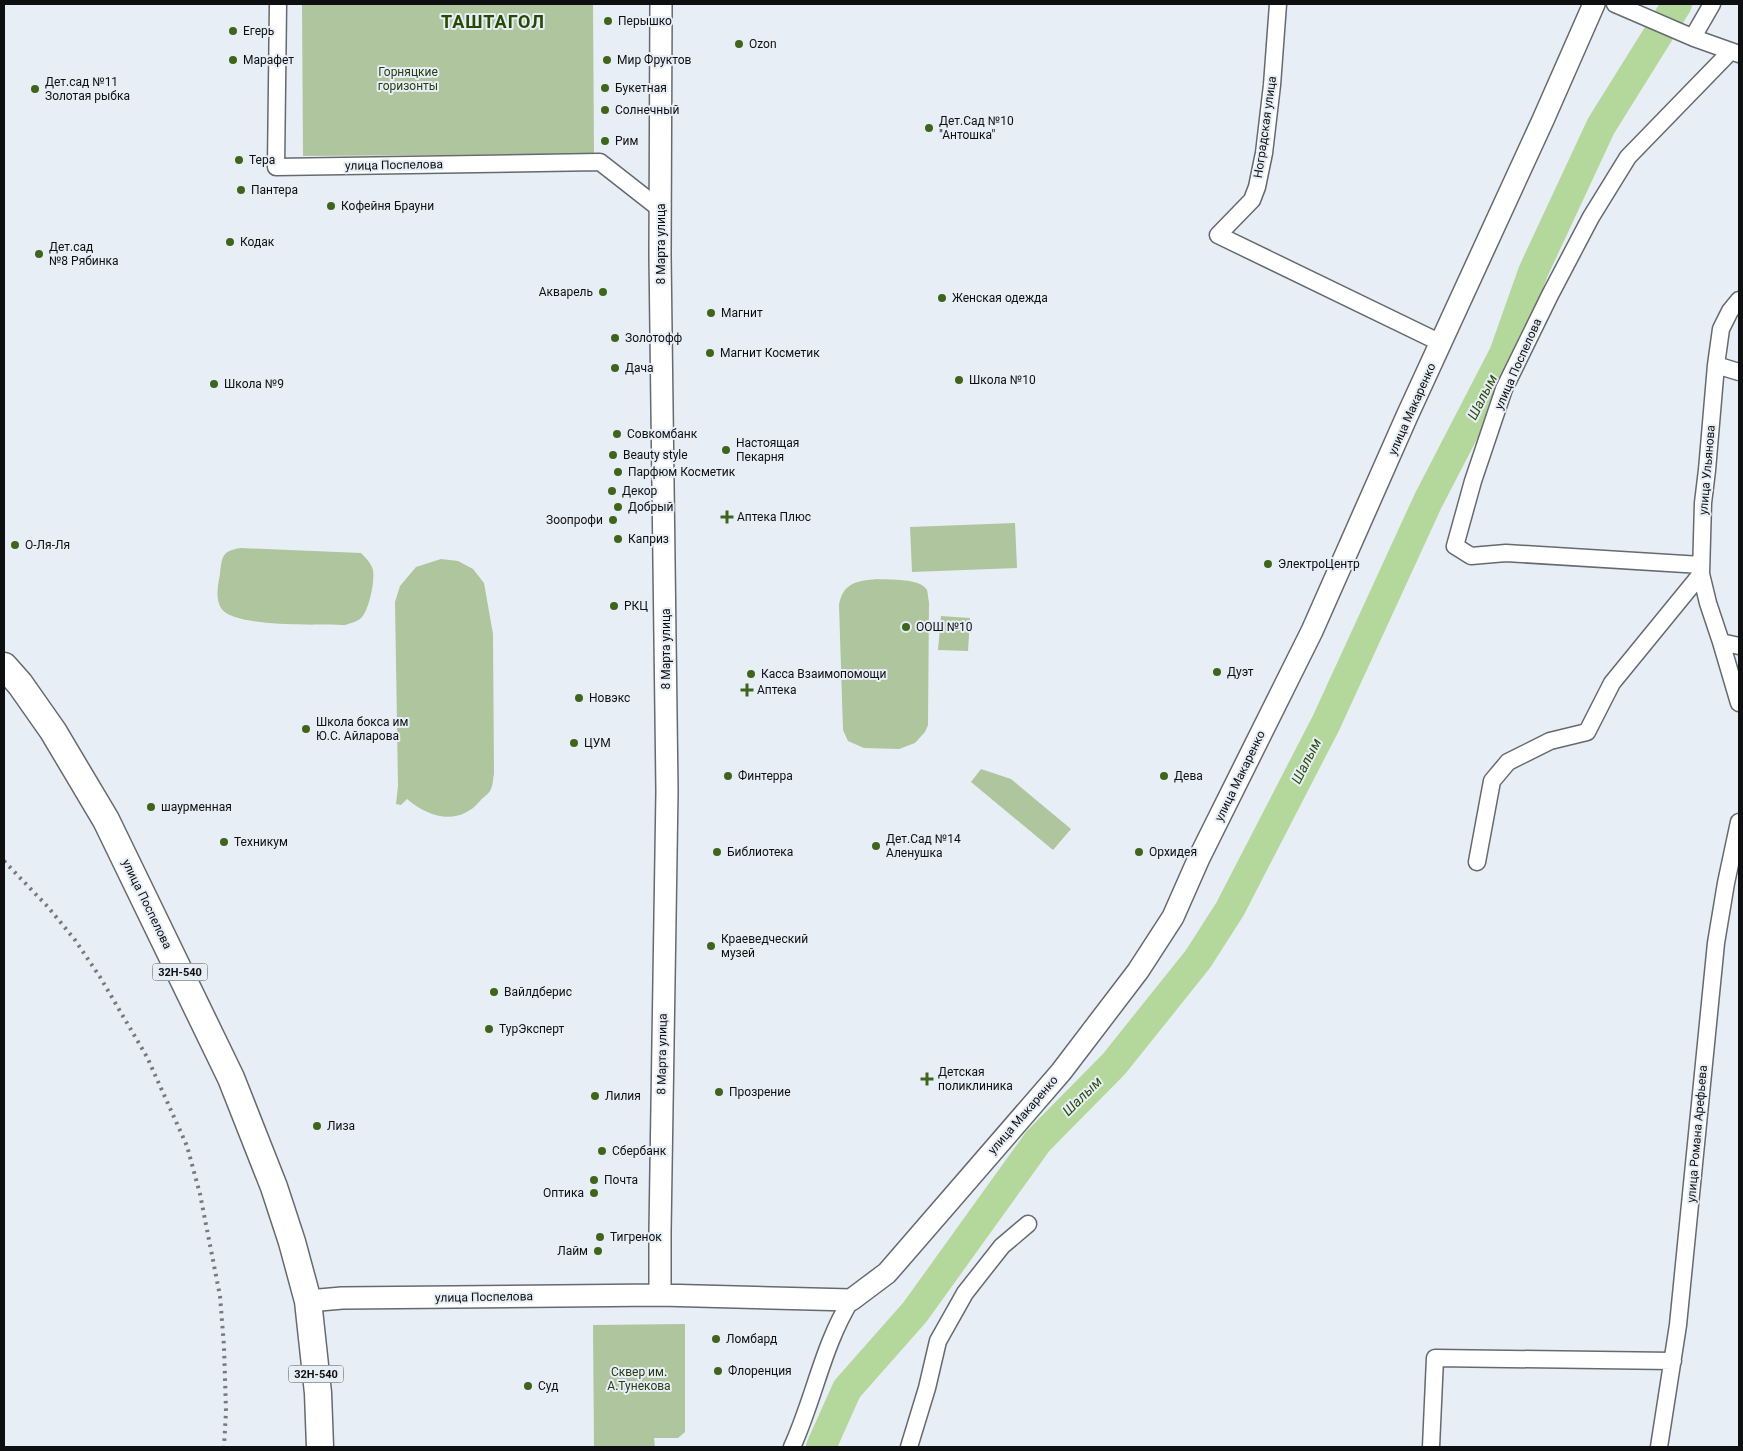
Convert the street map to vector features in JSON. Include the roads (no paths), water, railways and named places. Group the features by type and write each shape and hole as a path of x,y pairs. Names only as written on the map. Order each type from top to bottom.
{"main road":[{"name":"улица Поспелова","path":"4,666 20,684 53,731 106,820 227,1069 274,1188 292,1242 308,1301 318,1393 320,1447"}],"street":[{"name":"улица Поспелова","path":"278,4 276,167 600,162 660,209"},
{"name":"8 Марта улица","path":"660,1295 667,790 660,209 661,4"},
{"name":"Ноградская улица","path":"1278,4 1272,84 1264,153 1257,187 1252,200 1218,235 1441,343"},
{"name":"улица Макаренко","path":"850,1300 887,1273 1061,1072 1138,971 1173,917 1199,858 1312,631 1594,4"},
{"path":"1615,4 1693,37 1735,52"},
{"path":"1693,37 1712,4"},
{"name":"улица Поспелова","path":"1701,569 1506,553 1471,556 1455,546 1473,482 1504,389 1591,217 1628,157 1735,52"},
{"name":"улица Ульянова","path":"1739,300 1730,311 1721,329 1703,503 1701,569 1708,603 1722,642 1739,702"},
{"path":"1716,365 1739,372"},
{"path":"1477,862 1492,781 1508,762 1550,742 1587,732 1612,683 1701,569"},
{"path":"1722,642 1739,646"},
{"name":"улица Романа Арефьева","path":"1659,1447 1684,1276 1716,944 1739,822"},
{"path":"909,1447 927,1388 938,1341 965,1293 1002,1246 1028,1224"},
{"name":"улица Поспелова","path":"308,1301 342,1298 660,1295"},
{"path":"660,1295 850,1300 832,1338 802,1426 792,1447"},
{"path":"1431,1447 1435,1358 1673,1361"}],"waterway":[{"name":"Шалым","path":"821,1447 847,1389 915,1312 1038,1141 1114,1064 1198,959 1230,909 1326,723 1428,501 1504,354 1533,272 1601,126 1677,4"}],"railway":[{"path":"4,861 48,907 75,940 100,977 147,1057 187,1146 200,1194 220,1296 226,1411 224,1447"}],"place":[{"name":"Перышко","path":"608,21"},
{"name":"Егерь","path":"233,31"},
{"name":"Ozon","path":"739,44"},
{"name":"Марафет","path":"233,60"},
{"name":"Мир Фруктов","path":"607,60"},
{"name":"Букетная","path":"605,88"},
{"name":"Дет.сад №11 Золотая рыбка","path":"35,89"},
{"name":"Солнечный","path":"605,110"},
{"name":"Дет.Сад №10 \"Антошка\"","path":"929,128"},
{"name":"Рим","path":"605,141"},
{"name":"Тера","path":"239,160"},
{"name":"Пантера","path":"241,190"},
{"name":"Кофейня Брауни","path":"331,206"},
{"name":"Кодак","path":"230,242"},
{"name":"Дет.сад №8 Рябинка","path":"39,254"},
{"name":"Акварель","path":"603,292"},
{"name":"Женская одежда","path":"942,298"},
{"name":"Магнит","path":"711,313"},
{"name":"Золотофф","path":"615,338"},
{"name":"Магнит Косметик","path":"710,353"},
{"name":"Дача","path":"615,368"},
{"name":"Школа №10","path":"959,380"},
{"name":"Школа №9","path":"214,384"},
{"name":"Совкомбанк","path":"617,434"},
{"name":"Настоящая Пекарня","path":"726,450"},
{"name":"Beauty style","path":"613,455"},
{"name":"Парфюм Косметик","path":"618,472"},
{"name":"Декор","path":"612,491"},
{"name":"Добрый","path":"618,507"},
{"name":"Аптека Плюс","path":"727,517"},
{"name":"Зоопрофи","path":"613,520"},
{"name":"Каприз","path":"618,539"},
{"name":"О-Ля-Ля","path":"15,545"},
{"name":"ЭлектроЦентр","path":"1268,564"},
{"name":"РКЦ","path":"614,606"},
{"name":"ООШ №10","path":"906,627"},
{"name":"Дуэт","path":"1217,672"},
{"name":"Касса Взаимопомощи","path":"751,674"},
{"name":"Аптека","path":"747,690"},
{"name":"Новэкс","path":"579,698"},
{"name":"Школа бокса им Ю.С. Айларова","path":"306,729"},
{"name":"ЦУМ","path":"574,743"},
{"name":"Финтерра","path":"728,776"},
{"name":"Дева","path":"1164,776"},
{"name":"шаурменная","path":"151,807"},
{"name":"Техникум","path":"224,842"},
{"name":"Дет.Сад №14 Аленушка","path":"876,846"},
{"name":"Библиотека","path":"717,852"},
{"name":"Орхидея","path":"1139,852"},
{"name":"Краеведческий музей","path":"711,946"},
{"name":"Вайлдберис","path":"494,992"},
{"name":"ТурЭксперт","path":"489,1029"},
{"name":"Детская поликлиника","path":"927,1079"},
{"name":"Прозрение","path":"719,1092"},
{"name":"Лилия","path":"595,1096"},
{"name":"Лиза","path":"317,1126"},
{"name":"Сбербанк","path":"602,1151"},
{"name":"Почта","path":"594,1180"},
{"name":"Оптика","path":"594,1193"},
{"name":"Тигренок","path":"600,1237"},
{"name":"Лайм","path":"598,1251"},
{"name":"Ломбард","path":"716,1339"},
{"name":"Флоренция","path":"718,1371"},
{"name":"Суд","path":"528,1386"}],"district":[{"name":"ТАШТАГОЛ","path":"493,21"}],"park label":[{"name":"Горняцкие горизонты","path":"408,79"},
{"name":"Сквер им. А.Тунекова","path":"639,1379"}]}
